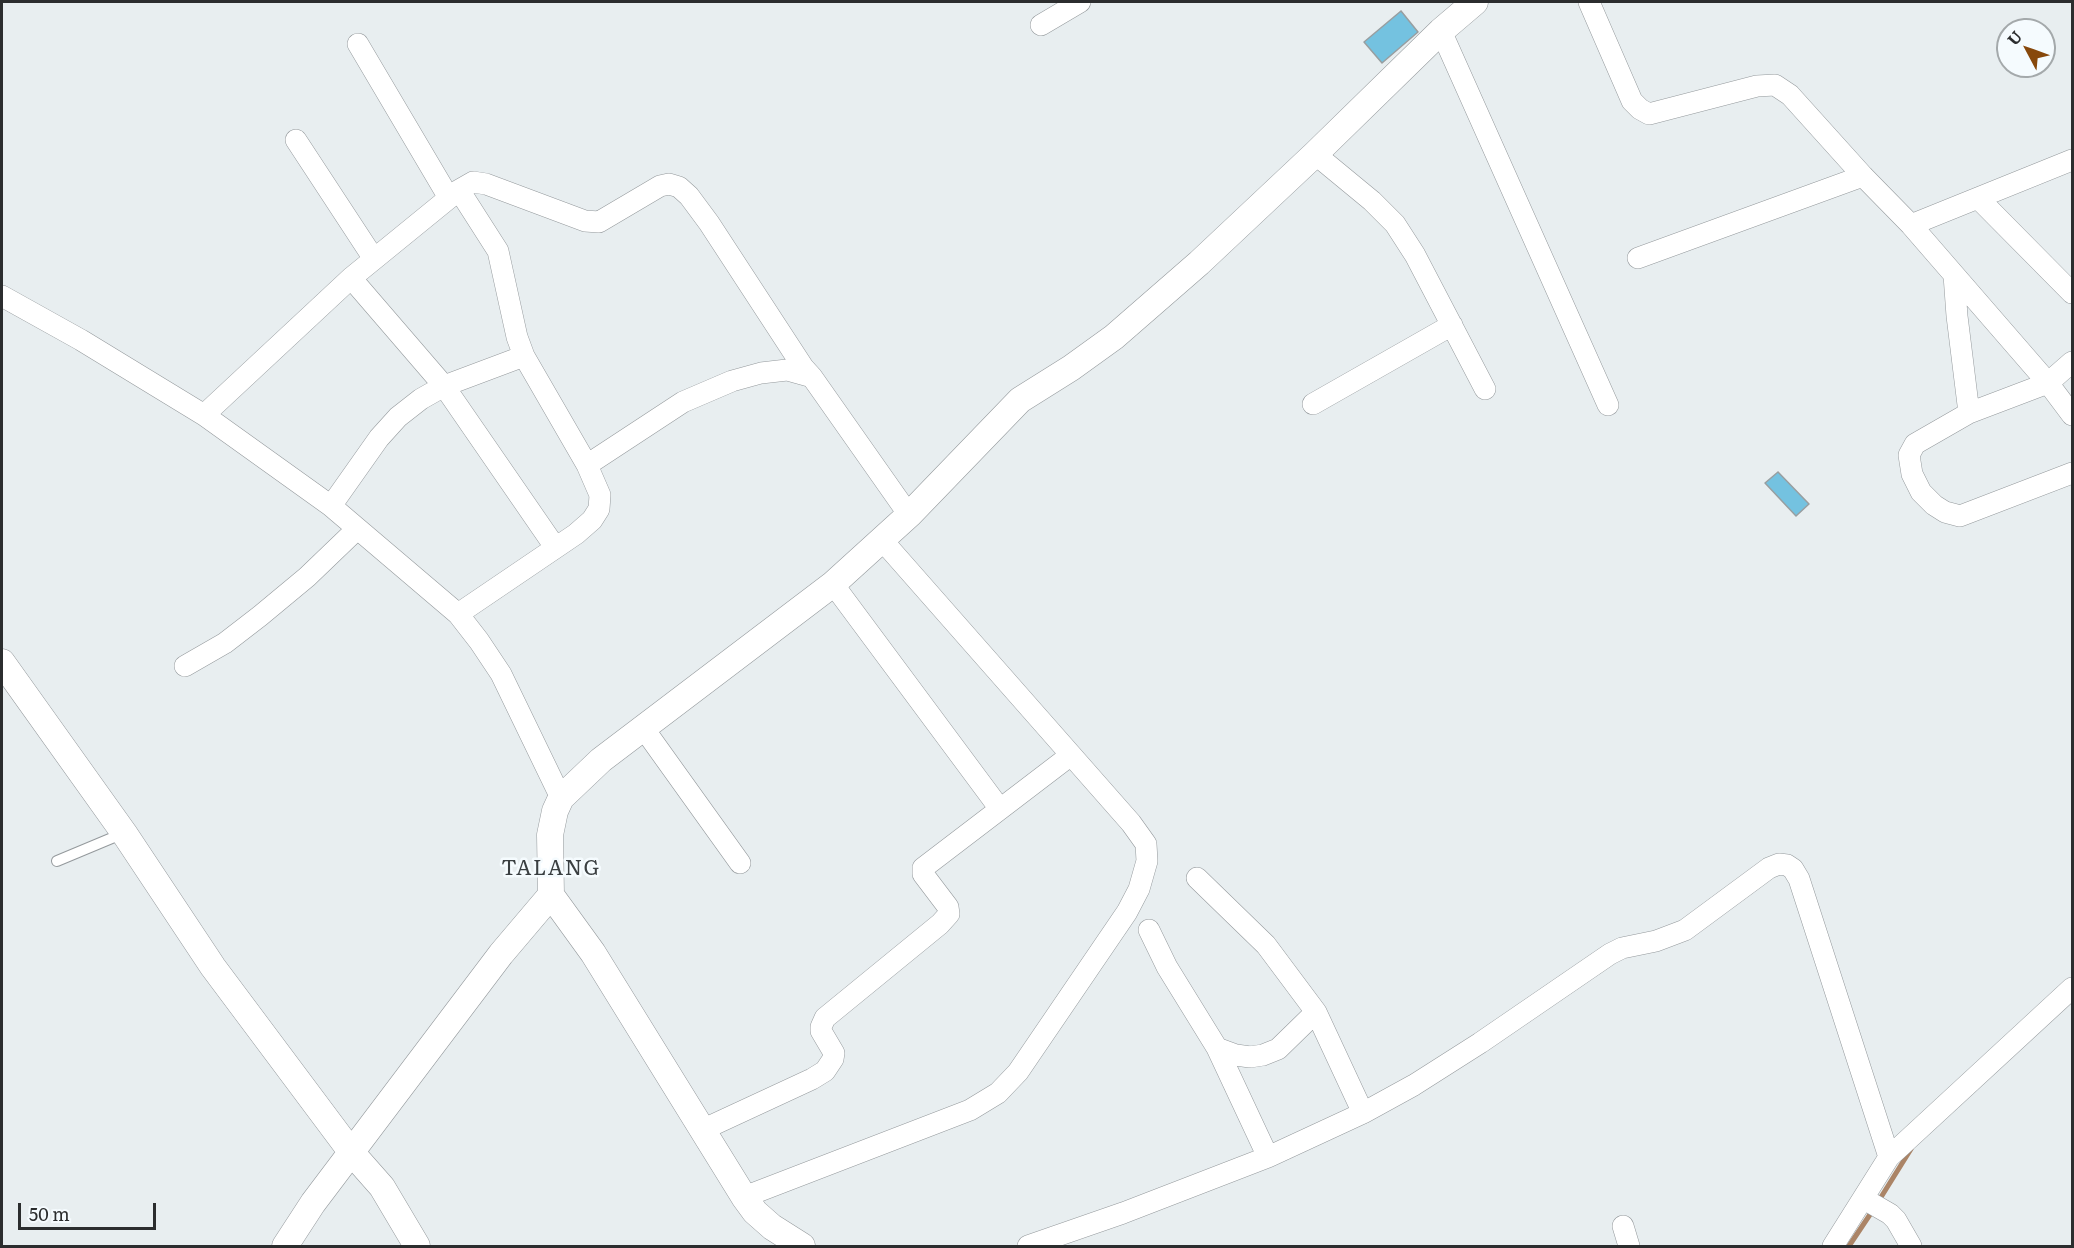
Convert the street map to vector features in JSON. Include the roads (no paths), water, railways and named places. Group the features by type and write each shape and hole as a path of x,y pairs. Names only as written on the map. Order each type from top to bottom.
{"street":[{"path":"1041,25 1080,2"},
{"path":"802,1246 772,1227 755,1212 744,1197 593,953 551,895 550,835 555,811 561,798 601,760 833,584 909,515 1020,400 1114,338 1199,263 1441,31 1475,2"},
{"path":"1589,2 1632,101 1640,110 1649,114 1757,86 1775,85 1790,95 1911,225 2073,415"},
{"path":"1441,31 1608,405"},
{"path":"358,44 454,194 498,251 517,337 524,356 587,465 600,495 598,509 592,520 576,534 458,614"},
{"path":"297,140 374,259"},
{"path":"1315,154 1372,201 1395,224 1415,255 1485,389"},
{"path":"1911,225 2070,165"},
{"path":"1638,258 1863,176"},
{"path":"204,415 351,278 454,194 473,182 486,184 585,221 598,222 660,186 669,184 679,187 689,196 710,223 803,367 812,376 909,515"},
{"path":"1978,198 2073,293"},
{"path":"1954,275 1969,413"},
{"path":"351,278 444,386 555,548"},
{"path":"2,296 81,340 204,415 331,506 458,614 501,674 561,798"},
{"path":"1313,404 1452,326"},
{"path":"331,506 379,438 398,417 421,399 444,386 524,356"},
{"path":"2073,362 2048,383 1969,413 1915,444 1909,455 1912,474 1921,492 1945,512 1960,516 2073,473"},
{"path":"587,465 683,402 732,381 761,373 787,370 812,376"},
{"path":"185,666 225,643 260,616 307,577 357,529"},
{"path":"744,1197 970,1110 998,1093 1018,1072 1127,912 1139,889 1147,861 1146,844 1131,823 882,540"},
{"path":"833,584 1000,809"},
{"path":"2,662 124,833 213,967 352,1153 382,1187 417,1246"},
{"path":"644,729 740,863"},
{"path":"702,1130 825,1071 834,1053 822,1032 821,1027 825,1018 940,924 949,914 948,907 923,874 923,868 1071,755"},
{"path":"1028,1246 1123,1213 1268,1157 1363,1113 1414,1085 1480,1043 1610,954 1622,948 1656,941 1685,930 1769,868 1779,864 1793,869 1799,879 1889,1157"},
{"path":"1197,878 1266,945 1316,1012 1363,1113"},
{"path":"285,1246 313,1203 501,954 551,895"},
{"path":"1149,930 1167,967 1217,1048 1268,1157"},
{"path":"1833,1246 1866,1200 1889,1157 2073,988"},
{"path":"1217,1048 1236,1055 1250,1057 1263,1055 1278,1049 1316,1012"},
{"path":"1866,1200 1887,1211 1896,1220 1911,1246"},
{"path":"1623,1226 1629,1246"}],"lane":[{"path":"57,861 124,833"}],"waterway":[{"path":"1878,1202 1911,1149"},
{"path":"1849,1246 1873,1210"}],"district":[{"name":"TALANG","path":"551,869"}]}
